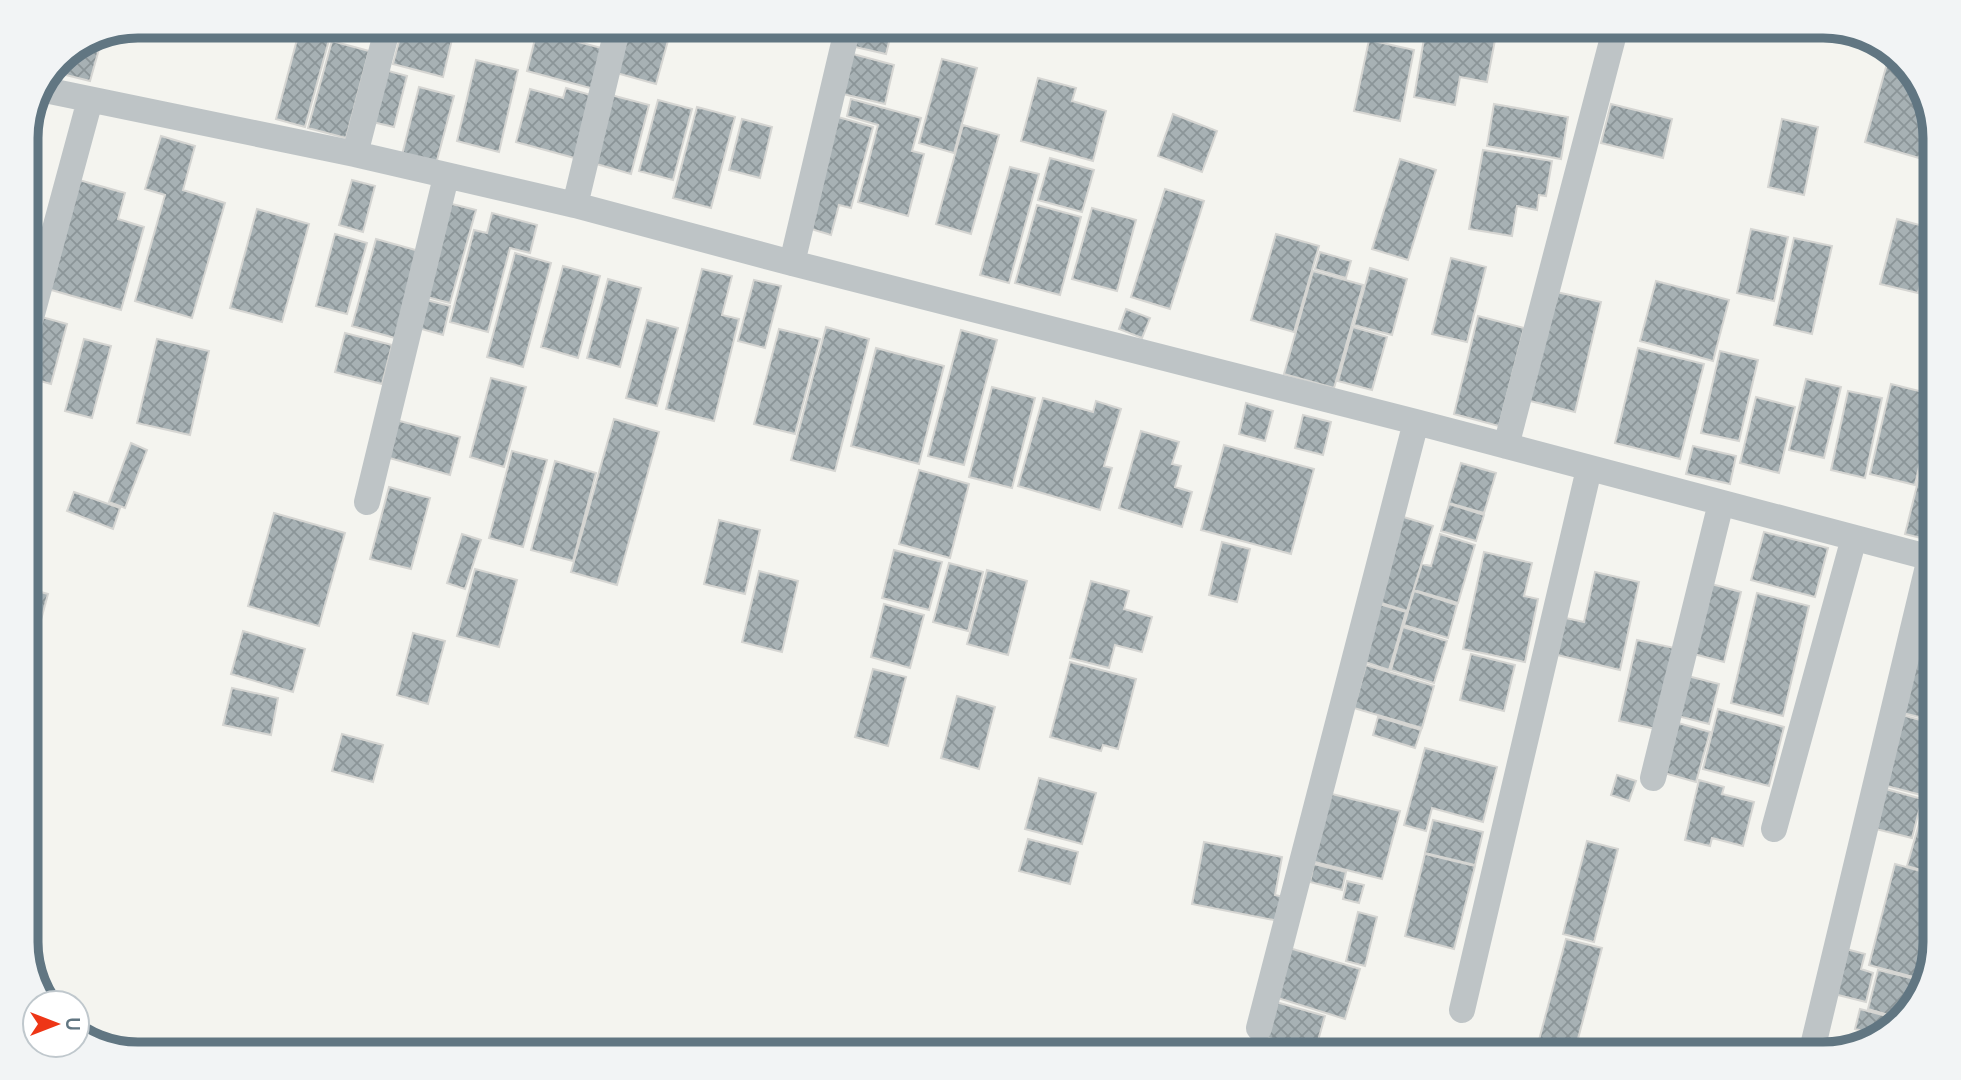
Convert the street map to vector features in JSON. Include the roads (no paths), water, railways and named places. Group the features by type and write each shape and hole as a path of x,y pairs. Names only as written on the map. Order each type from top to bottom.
{"street":[{"path":"355,154 385,38"},
{"path":"575,205 615,38"},
{"path":"792,263 845,38"},
{"path":"1506,446 1612,38"},
{"path":"51,91 355,154 575,205 1416,422 1923,556"},
{"path":"39,287 90,100"},
{"path":"367,502 446,177"},
{"path":"1259,1028 1416,422"},
{"path":"1462,1010 1589,469"},
{"path":"1653,778 1721,503"},
{"path":"1774,829 1854,538"},
{"path":"1814,1042 1923,598"}]}
